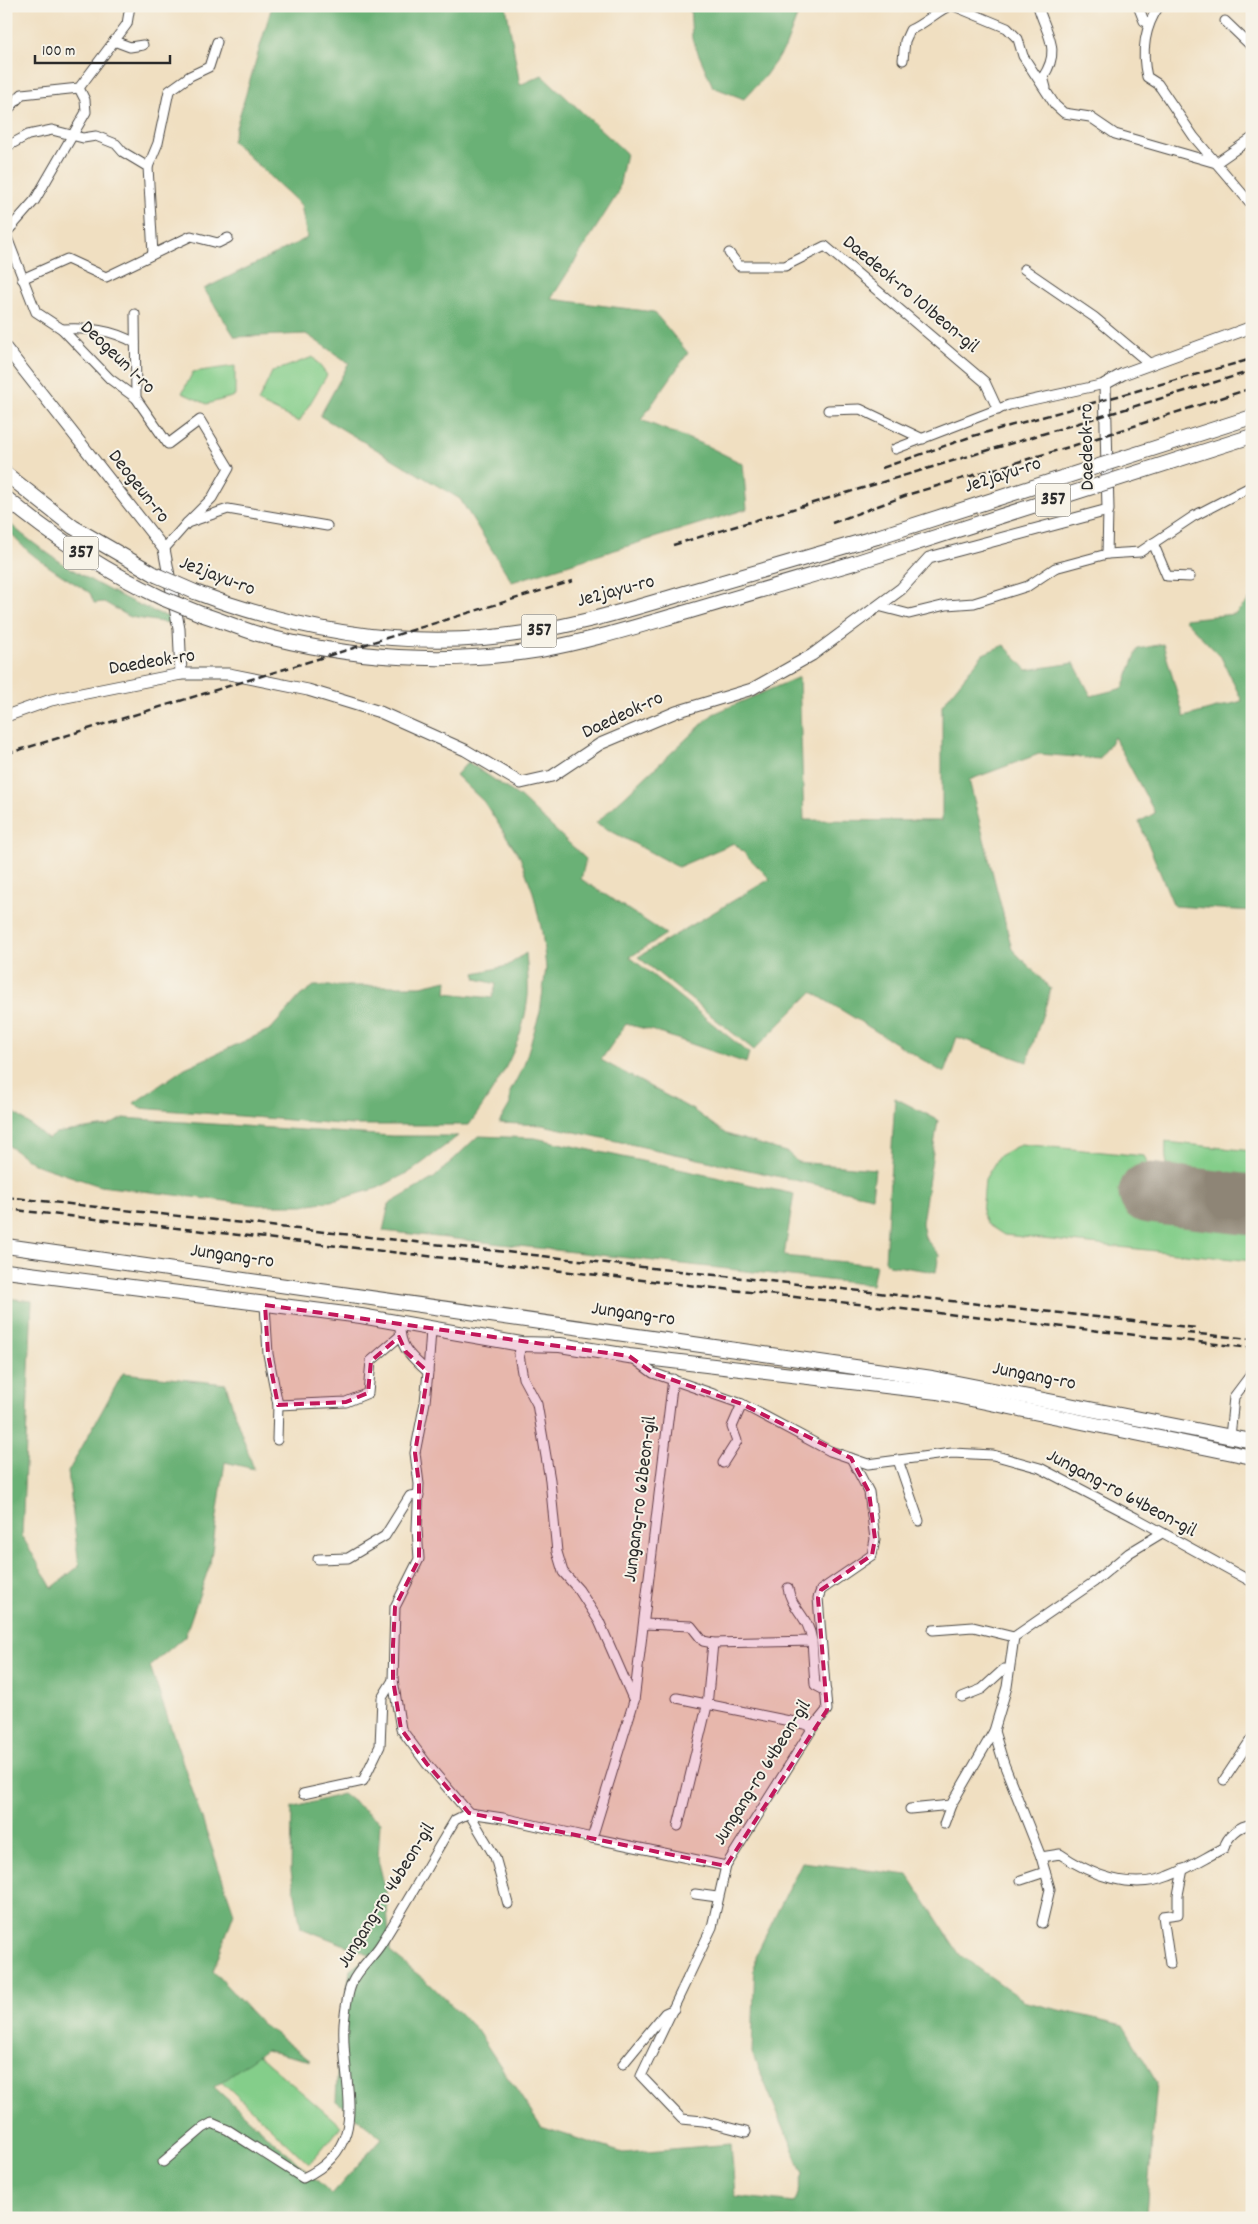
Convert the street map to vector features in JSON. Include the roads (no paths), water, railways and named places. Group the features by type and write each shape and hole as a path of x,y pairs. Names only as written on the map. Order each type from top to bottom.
{"main road":[{"name":"Je2jayu-ro","path":"6,474 73,526 156,574 195,592 270,617 349,634 443,640 484,638 540,631 593,620 877,537 1252,417"},
{"name":"Je2jayu-ro","path":"6,498 46,529 102,567 162,598 257,634 304,645 362,653 417,657 498,654 538,650 594,639 854,563 1252,436"},
{"name":"Jungang-ro","path":"6,1246 932,1378 1252,1441"},
{"name":"Jungang-ro","path":"6,1271 361,1316 399,1330 431,1330 521,1344 560,1345 629,1356 937,1392 1252,1457"}],"street":[{"path":"6,112 22,94 79,88 127,24 130,6"},
{"path":"903,60 905,41 910,30 924,24 944,8 950,6"},
{"path":"954,6 975,13 1007,28 1018,39 1023,56 1054,105 1064,113 1090,117 1115,134 1216,163"},
{"path":"1038,6 1049,35 1053,53 1052,65 1043,77 1046,91"},
{"path":"1138,6 1144,21 1149,23"},
{"path":"1159,6 1149,23 1144,41 1144,63 1147,77 1158,84 1194,137 1252,205"},
{"path":"1225,20 1252,44"},
{"path":"114,41 130,47 143,45"},
{"path":"153,254 148,167 158,142 169,91 190,76 209,68 217,42"},
{"path":"6,234 35,200 74,136 86,112 85,100 79,88"},
{"path":"6,147 28,135 52,130 83,138 96,136 116,144 124,152 148,167"},
{"path":"1216,163 1252,138"},
{"name":"Deogeun 1-ro","path":"6,234 11,263 22,279 36,312 62,329 110,379 136,398 168,444 200,420 229,468 212,498 186,523"},
{"path":"22,279 67,258 106,277 191,236 218,243 228,238"},
{"name":"Daedeok-ro 101beon-gil","path":"729,253 739,266 785,266 825,246 985,382 998,410"},
{"path":"1024,268 1094,317 1150,364"},
{"path":"135,314 136,398"},
{"name":"Daedeok-ro","path":"895,449 998,410 1105,384 1150,364 1252,327"},
{"path":"62,329 94,328 120,334 135,343"},
{"name":"Deogeun-ro","path":"6,348 164,549 179,629 181,674"},
{"name":"Daedeok-ro","path":"6,716 51,700 181,674 230,674 308,690 380,712 464,750 521,782 552,776 600,744 676,712 752,689 812,655 901,588 929,558 1108,510 1105,384"},
{"path":"828,410 860,409 923,440"},
{"path":"878,606 909,614 946,605 974,603 1028,586 1055,568 1107,554 1140,552 1194,516 1252,486"},
{"path":"164,549 186,523 228,509 326,526"},
{"path":"1107,554 1108,510"},
{"path":"1153,543 1167,576 1190,577"},
{"path":"265,1305 264,1317 268,1354 278,1405 277,1440"},
{"path":"278,1405 346,1402 368,1393 371,1361 399,1330"},
{"path":"399,1330 406,1352 428,1372"},
{"path":"431,1330 426,1402 415,1454 419,1495 419,1559 396,1607 393,1680 401,1729 427,1764 469,1813 495,1857 508,1904"},
{"path":"521,1344 518,1355 523,1378 536,1404 550,1480 557,1552 563,1572 580,1590 599,1621 634,1701"},
{"name":"Jungang-ro 64beon-gil","path":"629,1356 653,1373 742,1404 830,1451 868,1464 952,1452 993,1455 1040,1468 1252,1582"},
{"path":"1230,1436 1234,1397 1252,1373"},
{"name":"Jungang-ro 62beon-gil","path":"592,1838 634,1701 673,1379"},
{"path":"723,1463 737,1441 732,1427 742,1404"},
{"name":"Jungang-ro 64beon-gil","path":"746,2132 703,2121 682,2120 641,2076 712,1927 717,1898 726,1866 814,1726 827,1710 818,1598 821,1590 872,1555 875,1539 869,1492 851,1458"},
{"path":"898,1460 919,1521"},
{"path":"318,1559 348,1558 384,1536 410,1496 419,1495"},
{"path":"944,1824 951,1805 994,1731 1007,1687 1014,1637 1094,1582 1129,1553 1162,1533"},
{"path":"788,1588 790,1597 810,1626 815,1685 826,1691"},
{"path":"644,1624 691,1626 703,1641 713,1643 812,1641"},
{"path":"933,1630 973,1627 1014,1637"},
{"path":"678,1826 707,1706 713,1643"},
{"path":"962,1697 982,1689 1004,1670 1009,1670"},
{"path":"303,1794 342,1787 363,1780 380,1746 382,1698 393,1680"},
{"path":"677,1698 707,1706 814,1726"},
{"path":"994,1731 1004,1764 1041,1857 1050,1889 1042,1923"},
{"path":"1224,1780 1252,1738"},
{"path":"910,1809 951,1805"},
{"path":"469,1813 503,1818 726,1866"},
{"name":"Jungang-ro 46beon-gil","path":"163,2162 203,2128 212,2123 228,2130 303,2178 321,2169 339,2150 349,2126 350,2096 344,2024 352,1984 380,1945 455,1820 469,1813"},
{"path":"1041,1857 1060,1854 1082,1868 1105,1877 1136,1882 1158,1880 1224,1848 1226,1840 1243,1826 1252,1825"},
{"path":"1170,1964 1163,1916 1178,1914 1178,1895 1183,1869"},
{"path":"1021,1880 1045,1872"},
{"path":"695,1894 717,1898"},
{"name":"Jungang-ro 64beon-gil","path":"623,2064 665,2013 674,2009"}],"railway":[{"path":"882,468 973,436 1252,359"},
{"path":"673,545 1252,371"},
{"path":"832,523 910,494 1072,446 1252,388"},
{"path":"6,754 573,581"},
{"path":"6,1197 1197,1328"},
{"path":"6,1209 1252,1348"},
{"path":"1187,1333 1252,1339"}]}
